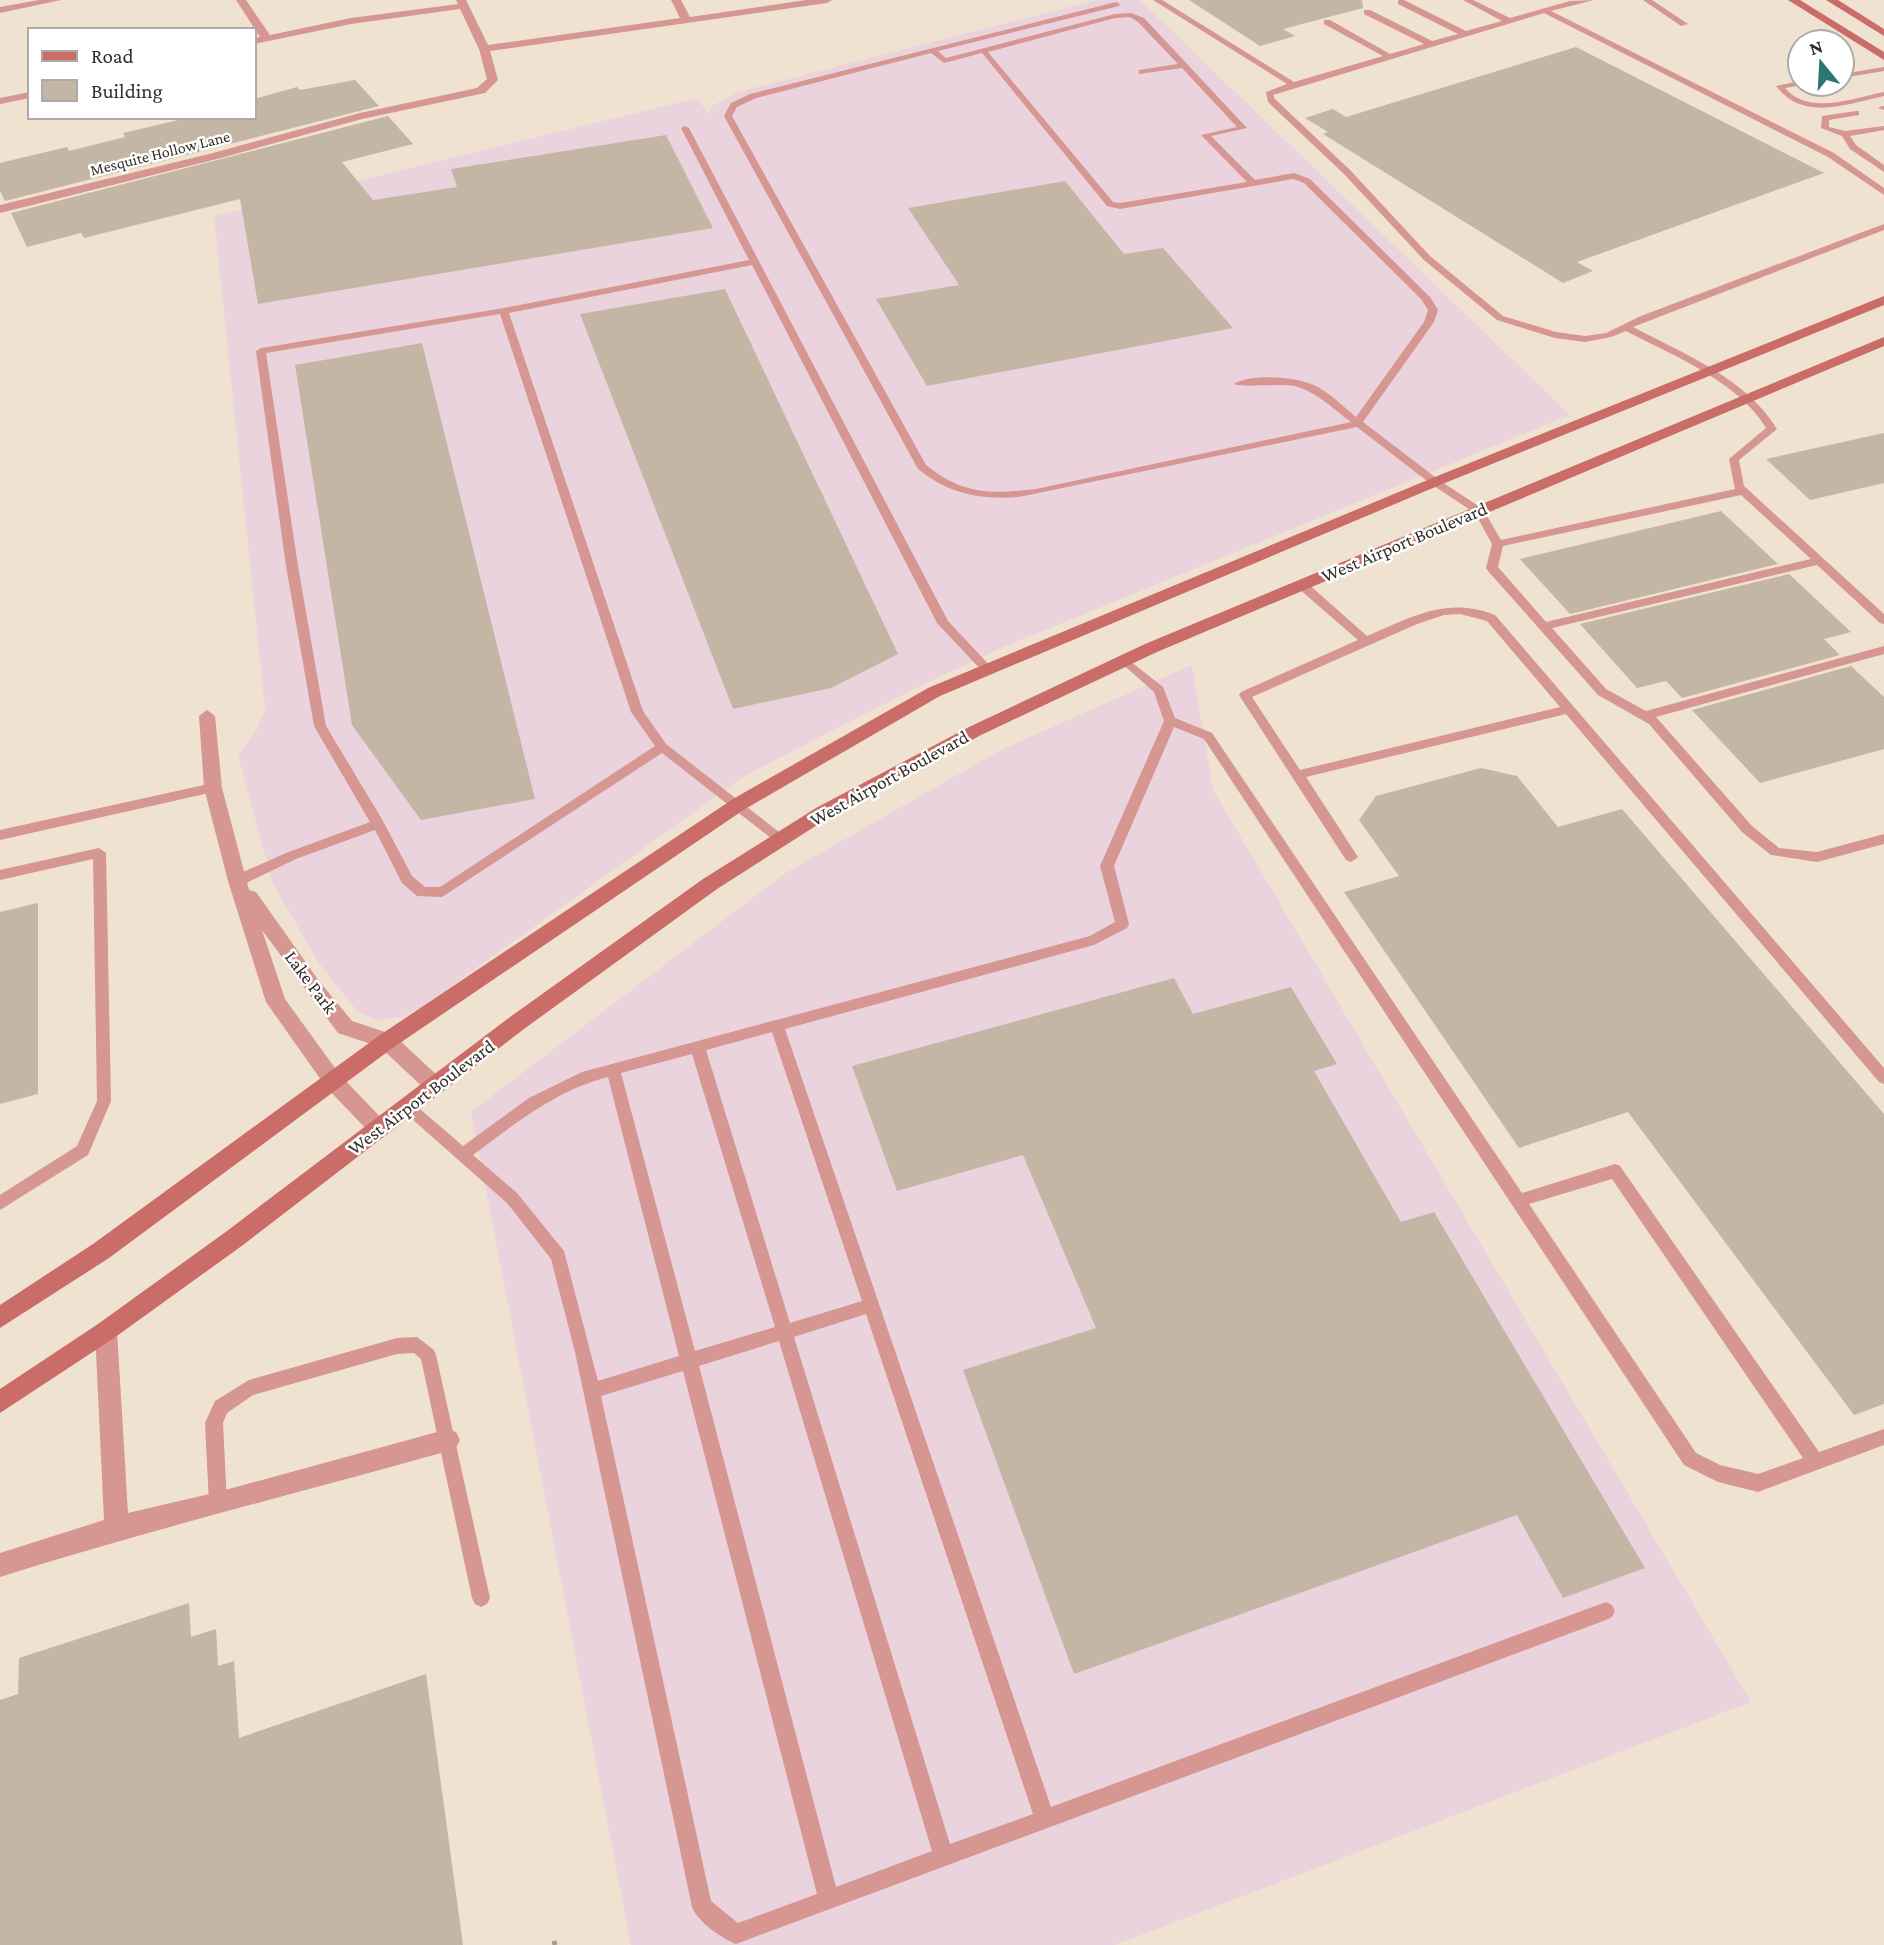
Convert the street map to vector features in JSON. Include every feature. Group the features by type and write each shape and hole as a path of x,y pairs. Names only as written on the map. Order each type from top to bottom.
{"main road":[{"path":"1793,0 1884,58"},
{"path":"1831,0 1884,33"},
{"path":"0,1318 102,1251 387,1041 739,804 934,692 1435,482 1884,300"},
{"name":"West Airport Boulevard","path":"0,1402 106,1331 517,1023 701,891 822,813 975,731 1125,660 1884,341"}],"street":[{"path":"0,10 56,0"},
{"path":"241,0 266,37"},
{"path":"676,0 687,19"},
{"path":"256,40 462,3 484,49 827,0"},
{"name":"Mesquite Hollow Lane","path":"0,209 217,156 360,116 471,94 493,80 484,49"},
{"path":"0,101 28,95"},
{"name":"Lake Park","path":"207,716 212,788 237,881 276,1002 333,1081 379,1129"},
{"name":"Lake Park","path":"237,881 312,986 345,1027 387,1041 435,1086"},
{"path":"106,1331 117,1528"},
{"path":"0,1564 117,1528 218,1504 449,1440"}],"lane":[{"path":"1157,0 1292,84"},
{"path":"1467,0 1509,21"},
{"path":"1590,0 1292,84 1269,94 1271,100 1347,172 1427,258 1500,318 1555,335 1584,339 1608,335 1644,318 1884,227"},
{"path":"1647,0 1684,24"},
{"path":"1401,2 1465,34"},
{"path":"983,50 1110,204 1121,205 1294,176 1307,181 1425,297 1433,310 1429,322 1356,424 1036,492 998,497 964,493 939,482 922,467 728,116 734,105 753,96 1116,4"},
{"path":"1545,11 1831,155 1884,192"},
{"path":"1367,12 1431,44"},
{"path":"933,51 944,61 1115,16 1131,15 1141,20 1243,128 1205,135 1253,183"},
{"path":"1327,23 1389,56"},
{"path":"1142,72 1184,65"},
{"path":"1856,73 1884,69"},
{"path":"1856,73 1865,79"},
{"path":"1875,85 1884,93"},
{"path":"1856,97 1884,93"},
{"path":"1791,98 1804,105 1851,98"},
{"path":"1856,113 1825,118 1825,128 1845,135 1884,128"},
{"path":"685,128 943,623 988,670"},
{"path":"1845,135 1853,147 1884,169"},
{"path":"662,747 442,892 422,891 407,879 320,726 292,566 261,351 504,311 753,262"},
{"path":"504,311 637,712 662,747 782,839"},
{"path":"1626,327 1706,371 1747,399 1767,417 1772,429 1734,459 1739,487 1884,620"},
{"path":"1239,384 1269,379 1294,382 1314,389 1356,424 1479,511 1499,544 1492,568 1602,692 1653,721 1747,829 1776,852 1817,857 1884,839"},
{"path":"1499,544 1743,491"},
{"path":"1544,626 1819,561"},
{"path":"1302,585 1366,641"},
{"path":"1351,857 1245,695 1428,616 1456,608 1475,610 1491,618 1884,1078"},
{"path":"1644,716 1884,650"},
{"path":"462,1155 534,1102 587,1076 1094,940 1122,924 1107,866 1170,721 1159,690 1125,660"},
{"path":"1297,775 1569,709"},
{"path":"1170,721 1208,736 1690,1459 1718,1473 1758,1483 1884,1437"},
{"path":"0,835 212,788"},
{"path":"237,881 291,856 378,824"},
{"path":"0,876 99,853 104,1101 83,1150 0,1203"},
{"path":"777,1025 1045,1819"},
{"path":"697,1046 944,1856"},
{"path":"613,1069 829,1899"},
{"path":"408,1107 512,1198 558,1256 591,1391 702,1906 736,1934 1606,1611"},
{"path":"1518,1201 1615,1171 1816,1462"},
{"path":"591,1391 872,1306"},
{"path":"218,1504 214,1423 221,1407 249,1388 397,1346 417,1345 428,1355 449,1440 481,1598"}],"shaded area":[{"path":"1097,0 1140,0 1570,415 999,649 904,694 746,775 425,1005 403,1017 378,1020 357,1011 318,962 273,884 238,756 257,729 265,709 214,216 697,98 709,114 712,106 738,92"},
{"path":"1192,665 1213,790 1751,1702 1115,1945 631,1945 471,1112 784,874 1001,750"}],"building":[{"path":"1189,0 1362,0 1363,8 1283,29 1295,36 1260,46"},
{"path":"1576,47 1824,173 1577,262 1593,271 1563,283 1323,134 1328,132 1305,118 1333,109 1346,117"},
{"path":"355,80 379,106 5,201 0,191 0,163 67,147 69,151 125,137 123,133 182,119 256,119 256,98 297,87 300,90"},
{"path":"388,116 413,144 342,162 373,200 457,187 451,169 666,135 713,228 258,304 240,199 84,238 81,233 27,247 11,213"},
{"path":"1065,181 1124,254 1163,248 1233,328 927,386 876,299 959,285 908,208"},
{"path":"725,289 898,654 831,688 733,709 580,314"},
{"path":"422,343 535,799 421,820 352,725 295,365"},
{"path":"1884,433 1884,483 1810,500 1766,459"},
{"path":"1721,511 1778,564 1570,614 1520,559"},
{"path":"1789,574 1851,632 1824,639 1840,655 1682,698 1666,681 1637,688 1580,624"},
{"path":"1851,666 1884,697 1884,749 1760,783 1692,710"},
{"path":"1481,768 1517,776 1558,827 1622,809 1884,1114 1884,1404 1854,1415 1628,1112 1519,1148 1344,892 1399,876 1359,820 1376,796"},
{"path":"38,903 38,1094 0,1104 0,912"},
{"path":"1174,978 1193,1014 1291,987 1337,1064 1314,1071 1401,1222 1434,1212 1645,1568 1563,1598 1517,1515 1074,1674 963,1370 1096,1328 1023,1155 897,1191 852,1066"},
{"path":"189,1603 191,1637 216,1629 218,1666 234,1661 239,1738 426,1674 463,1945 0,1945 0,1700 18,1694 19,1658"}]}
